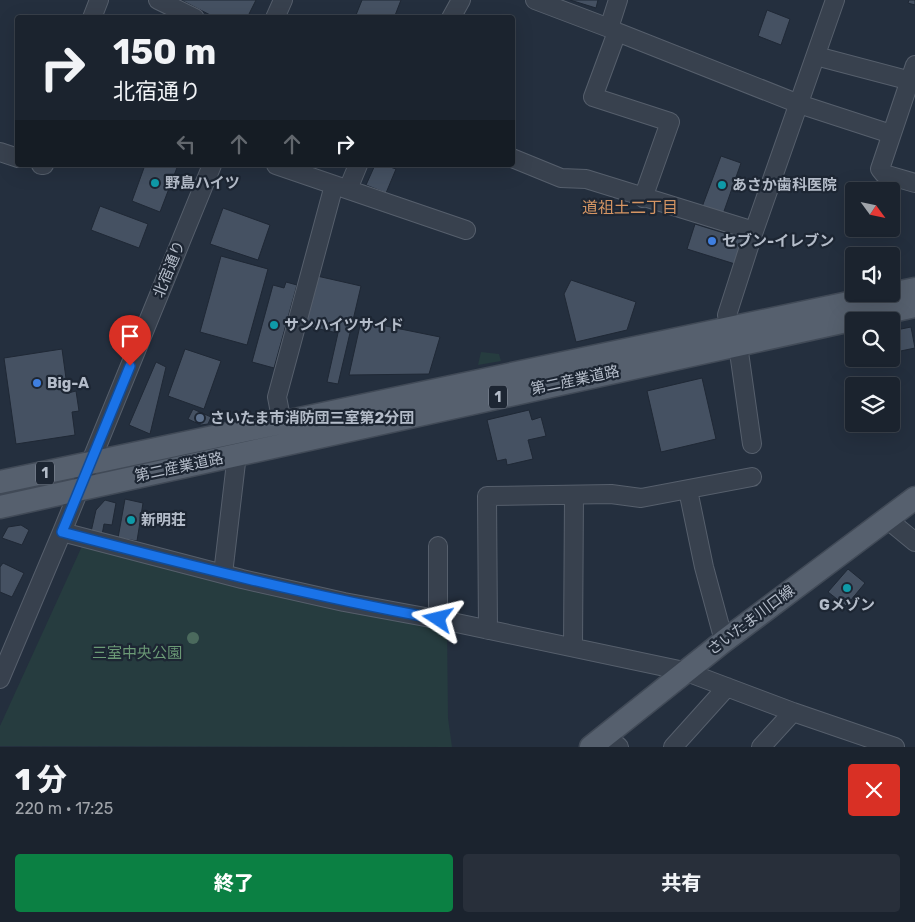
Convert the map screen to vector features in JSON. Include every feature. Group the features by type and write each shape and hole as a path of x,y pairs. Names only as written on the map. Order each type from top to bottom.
{"main road":[{"name":"第二産業道路","path":"0,507 236,454 734,336 915,289"},
{"name":"第二産業道路","path":"0,482 282,423 734,336 915,306"},
{"name":"さいたま川口線","path":"605,743 684,671 915,498"}],"street":[{"path":"93,15 99,0"},
{"path":"158,0 189,15"},
{"path":"276,15 283,0"},
{"path":"453,15 461,0"},
{"path":"535,0 799,104 891,134"},
{"path":"618,0 613,30 593,97 670,122 643,198"},
{"path":"752,444 734,336 727,316 754,231 835,0"},
{"path":"816,56 913,76 880,169 884,174 915,183"},
{"path":"0,152 15,157"},
{"path":"515,159 561,178 586,179 754,231"},
{"name":"北宿通り","path":"0,679 91,464 211,167"},
{"path":"282,167 466,230"},
{"path":"282,423 277,397 341,187 356,167"},
{"path":"223,574 236,454"},
{"path":"488,630 488,496 611,494 641,498 752,477"},
{"path":"688,490 704,567 724,641"},
{"path":"573,647 574,496"},
{"path":"887,519 915,542"},
{"path":"62,532 223,574 344,602 438,619 684,671 793,712 895,747"},
{"path":"438,546 438,619"},
{"path":"673,747 728,687"},
{"path":"761,747 793,712"}],"green space":[{"path":"481,352 499,354 501,361 478,365"},
{"name":"三室中央公園","path":"83,544 447,626 448,718 452,747 0,746 0,726"}],"building":[{"path":"181,0 256,0 248,15 210,15"},
{"path":"362,0 401,0 395,15 356,15"},
{"path":"570,0 598,0 596,8"},
{"path":"909,0 915,0 915,5 908,3"},
{"path":"767,10 790,19 781,45 758,36"},
{"name":"あさか歯科医院","path":"721,156 741,163 723,214 702,207"},
{"name":"野島ハイツ","path":"144,167 177,167 160,212 132,201"},
{"path":"374,167 396,169 386,193 366,185"},
{"path":"100,206 148,224 139,248 91,230"},
{"path":"223,208 270,225 258,260 210,244"},
{"path":"695,224 743,239 735,264 687,249"},
{"path":"221,256 268,269 247,345 200,332"},
{"path":"317,276 361,286 338,384 327,382 338,333 305,326"},
{"path":"571,280 636,302 627,330 576,342 564,294"},
{"name":"サンハイツサイド","path":"286,282 297,285 274,368 252,362 273,285 284,288"},
{"path":"361,321 440,337 429,374 349,375"},
{"path":"911,327 915,348 900,351 900,329"},
{"path":"62,349 68,393 76,391 79,411 72,412 75,435 16,444 4,358"},
{"path":"185,349 221,361 204,409 168,396"},
{"path":"156,362 166,367 150,434 129,425"},
{"path":"702,378 716,439 661,452 647,391"},
{"path":"193,409 211,417 208,424 201,425 188,419"},
{"path":"529,410 532,420 541,417 546,436 528,440 533,459 507,465 506,459 497,461 487,420"},
{"name":"新明荘","path":"125,499 143,503 137,541 118,538"},
{"path":"105,500 116,503 112,525 104,524 102,535 91,532 96,510"},
{"path":"21,525 29,530 22,545 2,538 8,527"},
{"path":"3,563 24,573 12,597 0,592 0,567"},
{"name":"Gメゾン","path":"848,569 865,583 846,606 828,592"}],"place":[{"name":"野島ハイツ","path":"155,183"},
{"name":"あさか歯科医院","path":"722,185"},
{"name":"セブン-イレブン","path":"712,241"},
{"name":"サンハイツサイド","path":"274,325"},
{"name":"Big-A","path":"37,383"},
{"name":"さいたま市消防団三室第2分団","path":"200,418"},
{"name":"新明荘","path":"131,520"},
{"name":"Gメゾン","path":"847,588"}],"district":[{"name":"道祖土二丁目","path":"630,207"}],"route":[{"path":"130,366 62,532 242,579 344,602 438,619"}]}
